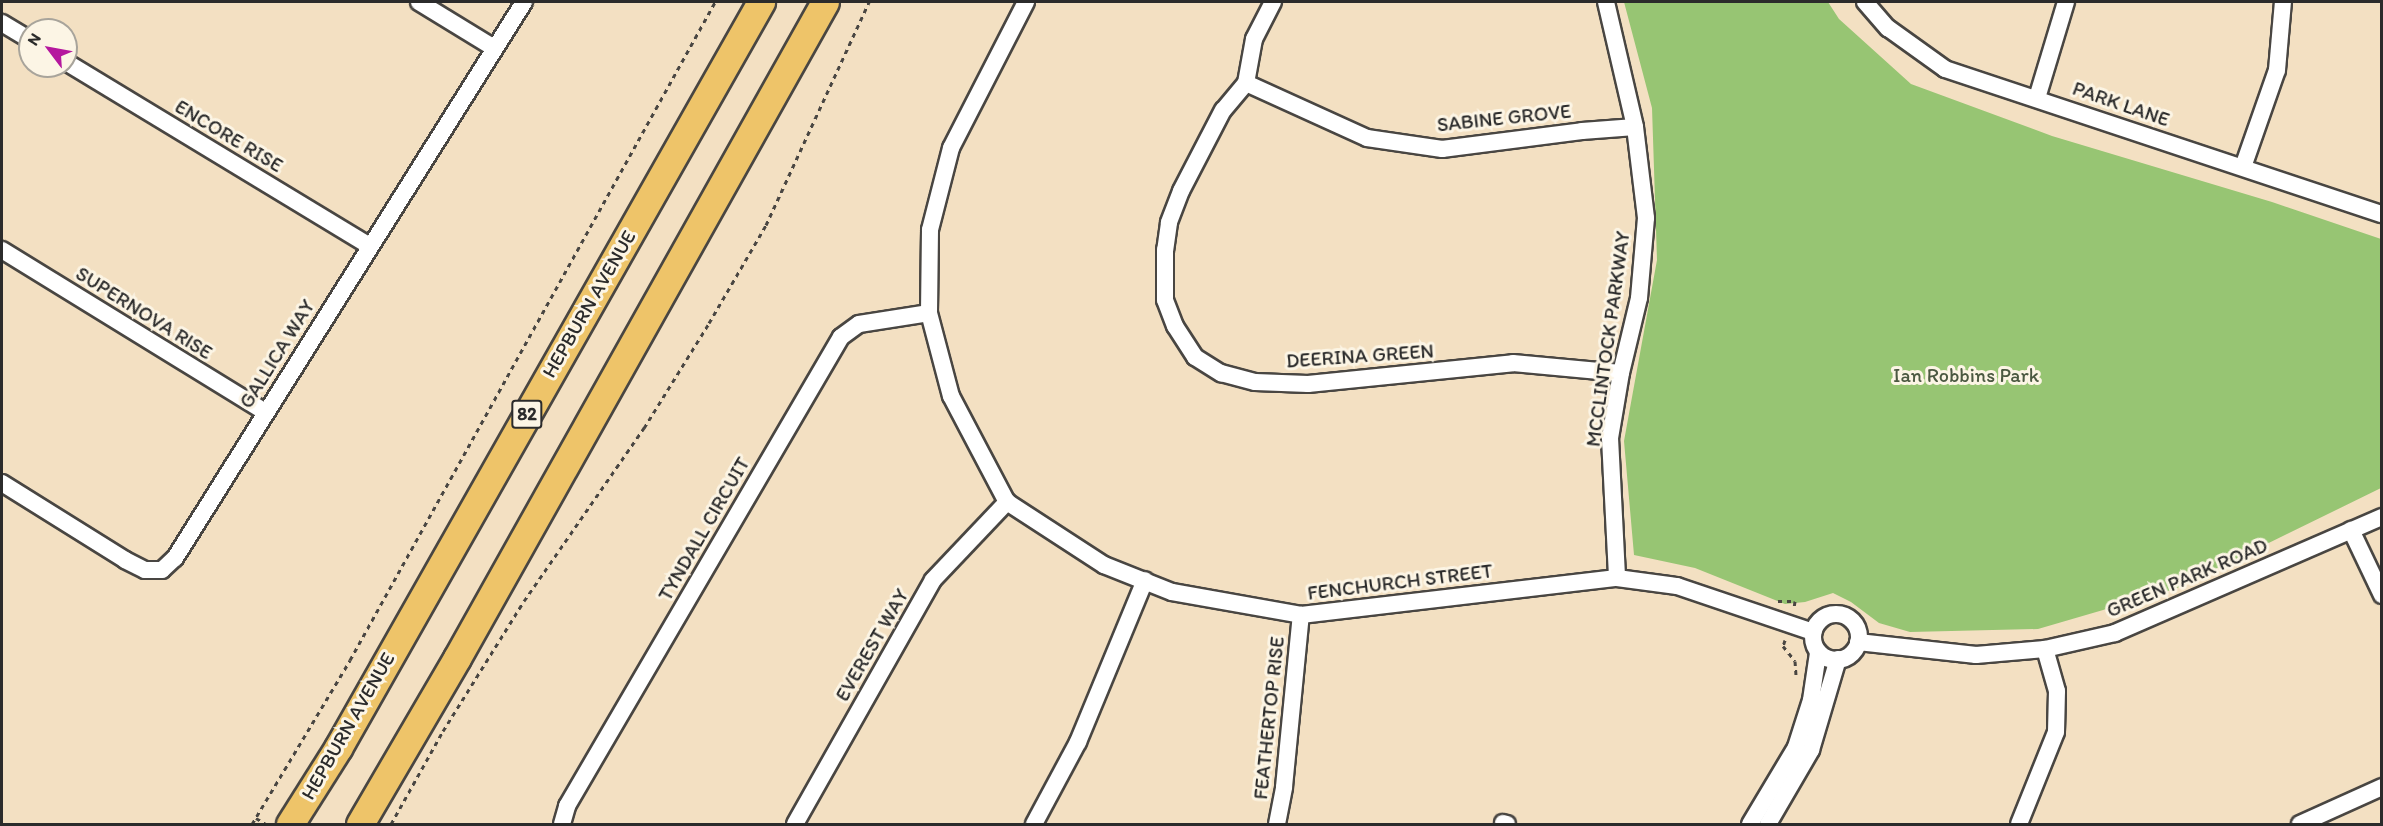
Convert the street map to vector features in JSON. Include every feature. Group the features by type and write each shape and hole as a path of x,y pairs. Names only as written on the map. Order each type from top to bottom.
{"main road":[{"path":"695,116 705,76 743,2"},
{"name":"HEPBURN AVENUE","path":"290,825 338,748 761,2"},
{"path":"360,825 457,658 825,2"},
{"path":"378,825 432,738 455,686 457,658"}],"street":[{"path":"419,2 494,48"},
{"name":"GALLICA WAY","path":"2,483 125,560 145,570 162,570 175,558 524,2"},
{"name":"FENCHURCH STREET","path":"1026,2 951,148 930,230 929,313 951,396 1007,502 1104,566 1172,592 1301,615 1617,578 1677,586 1813,632"},
{"path":"1246,83 1254,39 1273,2"},
{"name":"MCCLINTOCK PARKWAY","path":"1606,2 1635,128 1646,218 1639,298 1621,373 1610,438 1617,578"},
{"name":"PARK LANE","path":"1866,2 1888,28 1945,69 2382,214"},
{"path":"2037,98 2066,2"},
{"path":"2243,167 2277,70 2283,2"},
{"path":"2,23 18,33"},
{"name":"ENCORE RISE","path":"78,69 370,246"},
{"name":"SABINE GROVE","path":"1246,83 1367,138 1442,149 1582,131 1635,128"},
{"name":"DEERINA GREEN","path":"1246,83 1223,110 1180,191 1169,223 1165,250 1165,300 1175,326 1195,357 1221,373 1265,383 1308,384 1513,363 1621,373"},
{"name":"SUPERNOVA RISE","path":"2,250 265,412"},
{"name":"TYNDALL CIRCUIT","path":"562,825 567,806 841,337 860,324 929,313"},
{"name":"EVEREST WAY","path":"795,825 933,580 1007,502"},
{"name":"GREEN PARK ROAD","path":"1858,642 1976,655 2045,649 2115,633 2382,517"},
{"path":"2351,530 2382,595"},
{"path":"1034,825 1078,742 1145,580"},
{"path":"1750,825 1796,747 1812,700 1818,653 1813,632 1821,620 1834,614 1848,617 1857,628 1858,642 1848,656 1828,659 1818,653"},
{"name":"FEATHERTOP RISE","path":"1278,825 1284,787 1301,615"},
{"path":"2019,825 2056,732 2057,691 2045,649"},
{"path":"1768,825 1811,750 1838,659"},
{"path":"2300,825 2382,787"}],"path":[{"path":"252,825 350,660 715,2"},
{"path":"391,825 443,731 524,601 644,428 715,313 766,225 869,2"},
{"path":"1769,601 1795,601 1791,625 1783,646 1795,661 1796,679"},
{"path":"256,818 266,825"}],"green space":[{"name":"Ian Robbins Park","path":"1624,2 1828,2 1839,19 1911,84 2052,136 2272,202 2381,239 2381,488 2175,589 2038,629 1910,632 1879,623 1851,602 1833,593 1805,602 1785,604 1695,568 1634,555 1624,441 1657,260 1652,108"}]}
